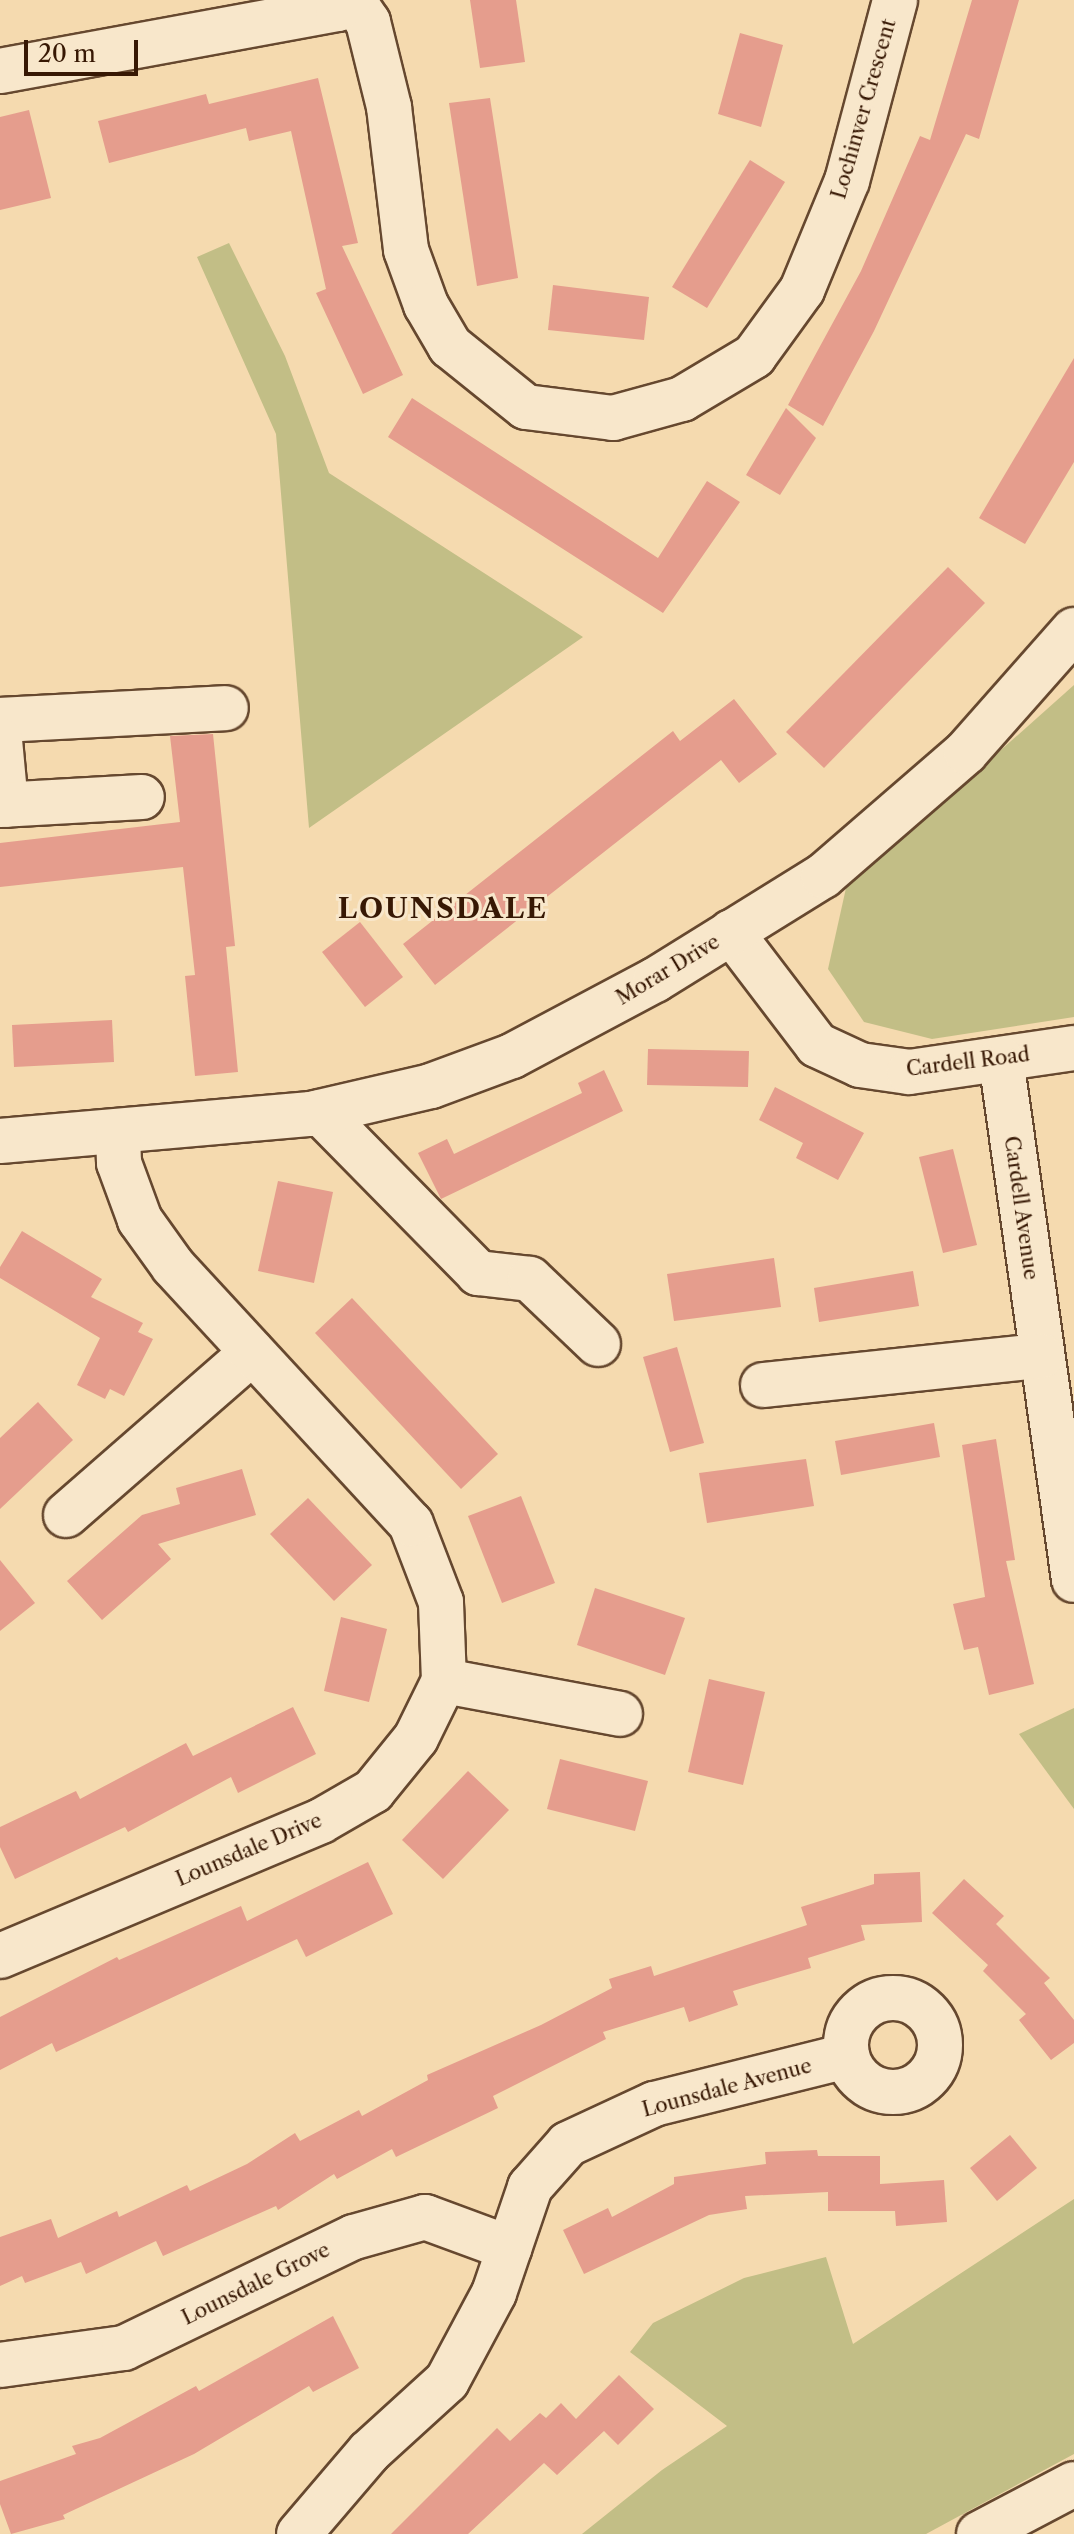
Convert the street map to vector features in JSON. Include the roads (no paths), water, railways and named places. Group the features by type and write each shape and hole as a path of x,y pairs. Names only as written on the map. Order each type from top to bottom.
{"street":[{"name":"Lochinver Crescent","path":"351,0 368,22 389,107 406,250 426,305 450,346 526,407 613,418 682,399 754,356 802,290 847,181 895,0"},
{"path":"0,71 338,9 351,0"},
{"name":"Morar Drive","path":"118,1133 320,1112 431,1086 512,1056 655,980 823,876 966,752 1074,630"},
{"path":"0,720 226,708"},
{"path":"0,740 3,805 142,797"},
{"name":"Cardell Road","path":"731,932 817,1045 860,1065 909,1072 1074,1048"},
{"name":"Cardell Avenue","path":"1001,1059 1074,1580"},
{"path":"320,1112 478,1273 530,1279 598,1344"},
{"path":"0,1141 118,1133"},
{"name":"Lounsdale Drive","path":"0,1956 321,1821 373,1791 416,1738 444,1681 441,1602 411,1524 173,1266 140,1220 119,1163 118,1133"},
{"path":"66,1515 252,1353"},
{"path":"763,1385 1041,1356"},
{"path":"444,1681 620,1714"},
{"name":"Lounsdale Avenue","path":"299,2534 369,2452 447,2381 494,2293 530,2187 568,2144 654,2104 847,2056"},
{"name":"Lounsdale Grove","path":"0,2365 124,2348 354,2237 425,2217 509,2248"},
{"path":"979,2534 1074,2484"}],"district":[{"name":"LOUNSDALE","path":"443,908"}]}
